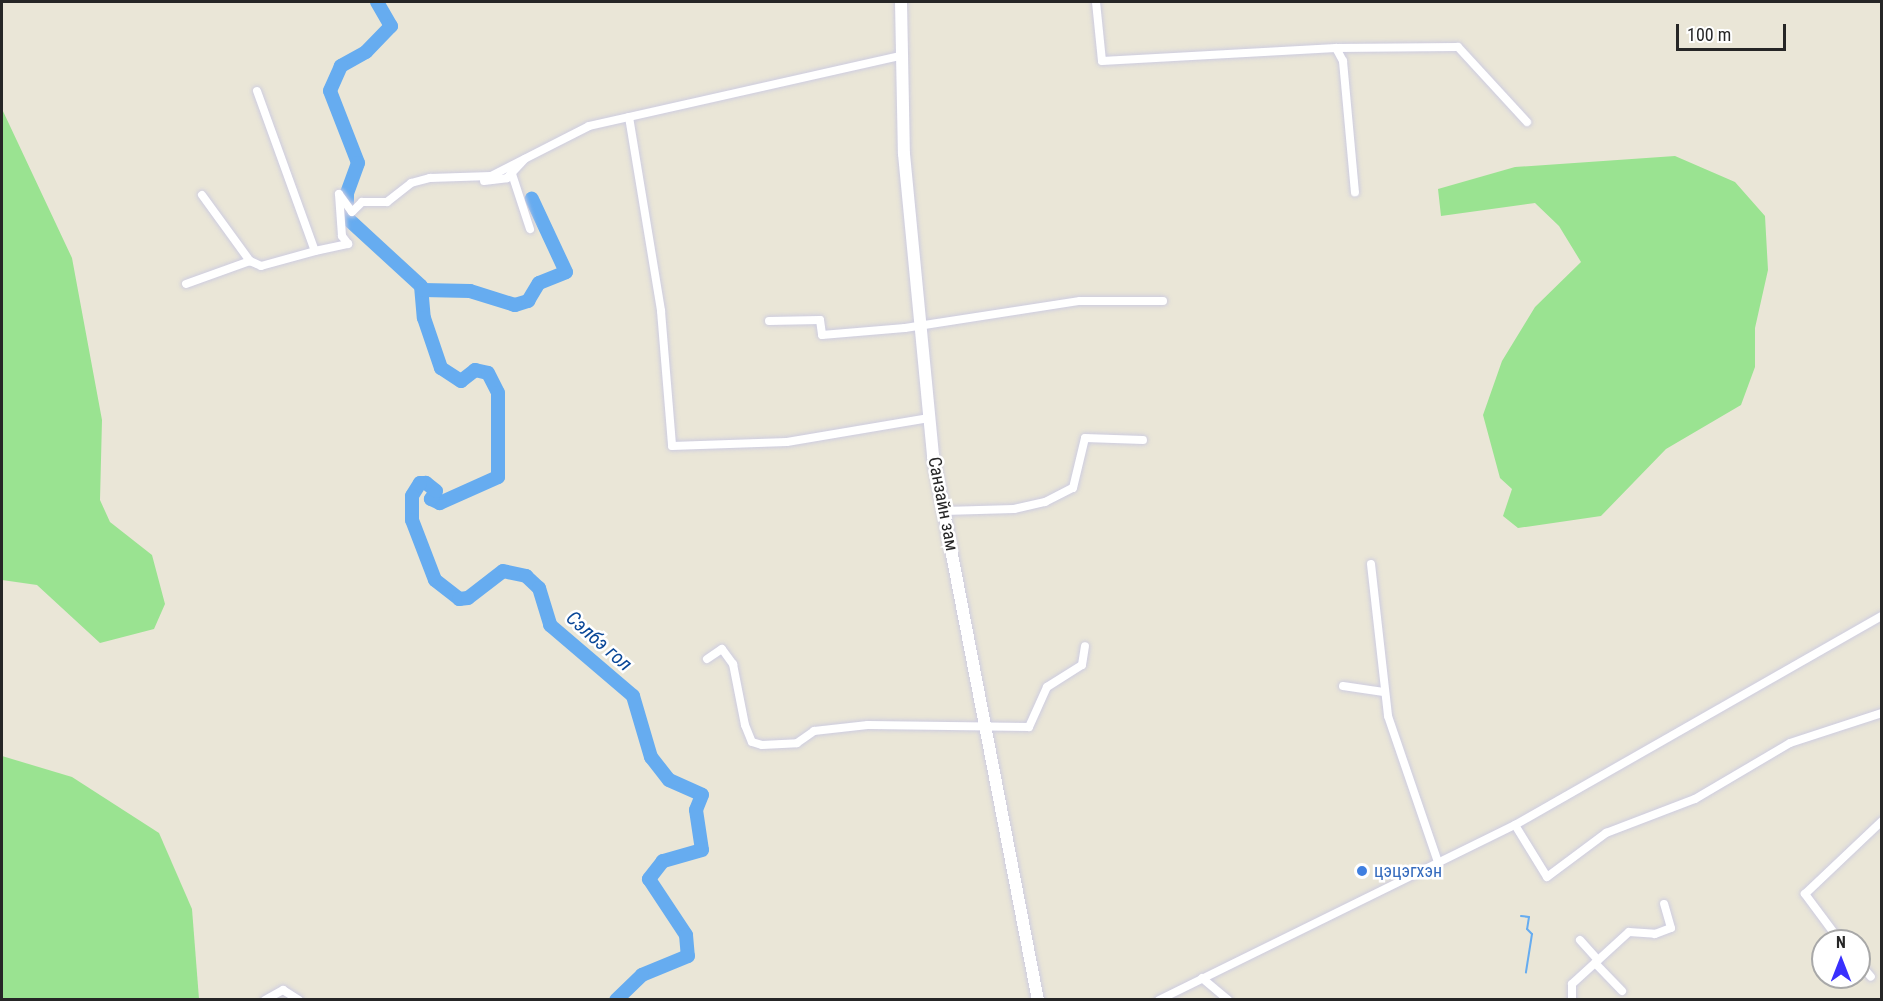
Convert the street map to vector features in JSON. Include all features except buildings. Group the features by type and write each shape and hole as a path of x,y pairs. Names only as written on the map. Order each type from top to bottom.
{"main road":[{"name":"Санзайн зам","path":"902,2 904,154 929,418 944,511 1038,999"}],"street":[{"path":"1096,2 1102,61 1336,48 1458,47 1527,122"},
{"path":"1336,48 1343,61 1355,192"},
{"path":"472,178 491,176 532,151 589,126 903,55"},
{"path":"257,91 315,251"},
{"path":"629,117 661,311 672,446 787,442 929,418"},
{"path":"202,195 250,261 261,266 348,244 342,236 339,194 352,212 362,202 387,202 411,183 430,177 495,181 512,174 532,151"},
{"path":"512,174 530,229"},
{"path":"186,284 250,261"},
{"path":"769,321 820,320 822,335 920,324 1080,301 1163,301"},
{"path":"944,511 1014,509 1045,502 1073,488 1085,438 1143,440"},
{"path":"1371,564 1384,692 1407,779 1438,862"},
{"path":"1159,999 1515,825 1881,616"},
{"path":"707,659 723,649 734,664 745,725 757,745 797,743 814,731 868,725 986,731 1029,728 1047,687 1082,665 1085,646"},
{"path":"1343,686 1384,692"},
{"path":"1515,825 1547,877 1606,833 1695,799 1790,743 1881,712"},
{"path":"1831,929 1805,894 1881,821"},
{"path":"1572,999 1572,984 1629,932 1655,934 1671,928 1664,904"},
{"path":"1580,940 1622,992"},
{"path":"1202,978 1228,999"},
{"path":"265,999 283,990 299,999"}],"green space":[{"path":"2,109 72,258 102,420 100,500 110,522 152,555 165,604 154,629 100,643 37,585 2,580"},
{"path":"1675,156 1735,182 1765,216 1768,270 1755,328 1755,367 1741,405 1666,449 1601,516 1518,528 1503,516 1512,489 1500,478 1483,415 1502,361 1535,307 1581,262 1559,226 1535,203 1441,216 1438,189 1515,167"},
{"path":"2,756 72,777 159,833 192,909 199,999 2,999"}],"waterway":[{"name":"Сэлбэ гол","path":"377,2 391,26 366,52 341,66 330,91 358,163 347,194 347,218 421,286 424,318 441,368 461,381 475,370 488,373 498,393 498,477 440,503 431,499 436,491 426,483 420,483 412,496 412,520 435,580 459,599 468,598 503,571 526,576 539,588 550,625 633,696 651,757 669,780 702,795 696,810 702,850 663,861 649,879 686,935 688,956 642,975 616,1000"},
{"path":"423,290 470,291 515,305 528,301 539,283 566,272 532,199"},
{"path":"1521,916 1529,917 1527,929 1532,934 1526,973"}],"place":[{"name":"цэцэгхэн","path":"1362,871"}]}
